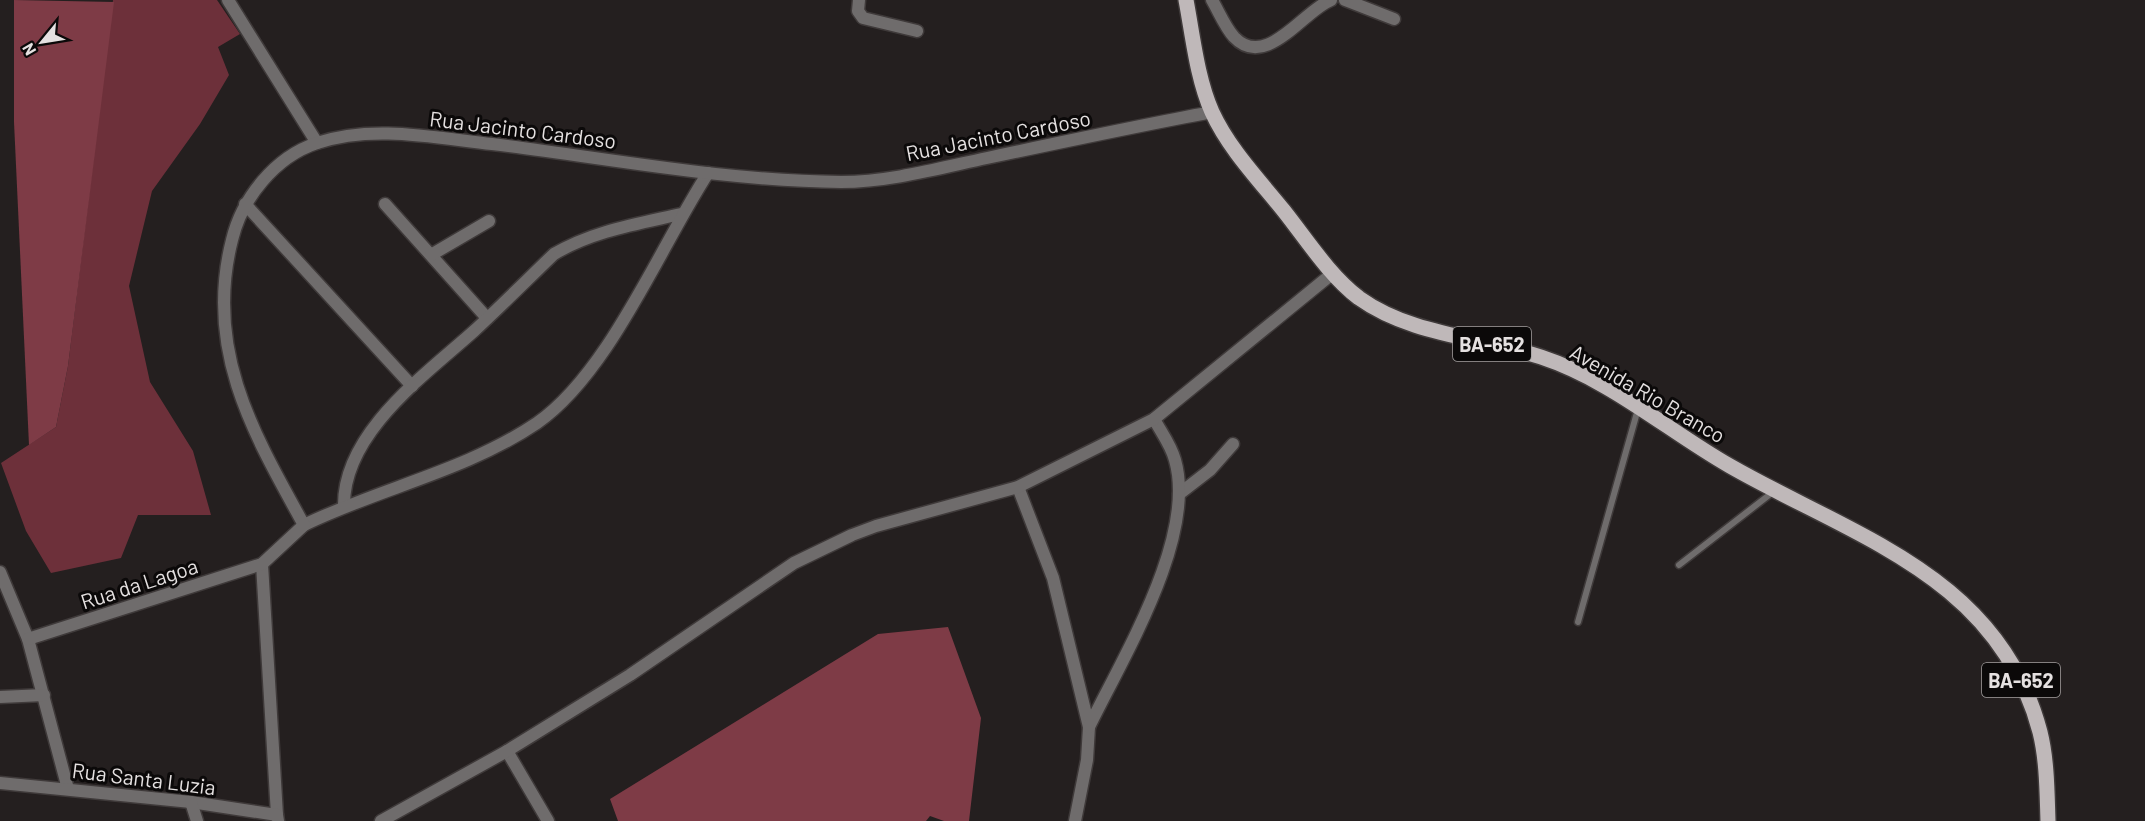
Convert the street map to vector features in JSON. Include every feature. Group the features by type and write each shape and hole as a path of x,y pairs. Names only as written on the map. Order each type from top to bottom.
{"main road":[{"name":"Avenida Rio Branco","path":"1186,0 1197,59 1212,112 1233,148 1333,273 1359,297 1387,314 1427,328 1542,357 1588,377 1639,407 1719,460 1774,491 1900,555 1927,572 1977,617 2010,659 2029,696 2041,735 2048,821"}],"street":[{"path":"228,0 317,143"},
{"path":"859,0 858,11 863,18 917,31"},
{"path":"1212,0 1235,38 1253,46 1274,42 1283,37 1316,8 1331,0"},
{"path":"1345,0 1394,20"},
{"name":"Rua Jacinto Cardoso","path":"304,525 247,414 231,370 223,329 223,284 234,229 245,204 266,178 284,162 317,143 364,135 416,136 596,156 708,173 820,181 864,180 931,170 1212,112"},
{"path":"278,818 262,564 304,525 344,506 419,481 489,450 538,422 559,405 610,340 681,214 708,173"},
{"path":"245,204 412,386"},
{"path":"385,204 488,318"},
{"path":"344,506 345,483 353,459 378,422 412,386 554,255 573,243 616,228 681,214"},
{"path":"431,255 489,221"},
{"path":"381,821 507,752 630,675 794,563 868,529 1018,487 1154,418 1333,273"},
{"path":"1089,727 1156,587 1172,539 1179,494 1175,460 1154,418"},
{"path":"1179,494 1210,470 1233,444"},
{"path":"1018,487 1053,578 1089,727 1085,771 1075,821"},
{"name":"Rua da Lagoa","path":"28,639 262,564"},
{"path":"0,572 28,639 68,789"},
{"path":"0,697 44,695"},
{"path":"507,752 548,821"},
{"name":"Rua Santa Luzia","path":"0,783 190,802 278,818"},
{"path":"190,802 197,821"}],"lane":[{"path":"1578,622 1639,407"},
{"path":"1679,565 1774,491"}],"shaded area":[{"path":"14,0 114,2 68,366 56,427 29,445 14,122"},
{"path":"113,0 217,0 240,34 218,47 229,75 200,124 152,191 129,286 150,382 193,451 211,515 138,515 121,558 51,573 26,531 1,463 56,427 68,366"},
{"path":"948,627 981,718 969,821 944,821 930,816 926,821 618,821 610,799 878,634"}]}
